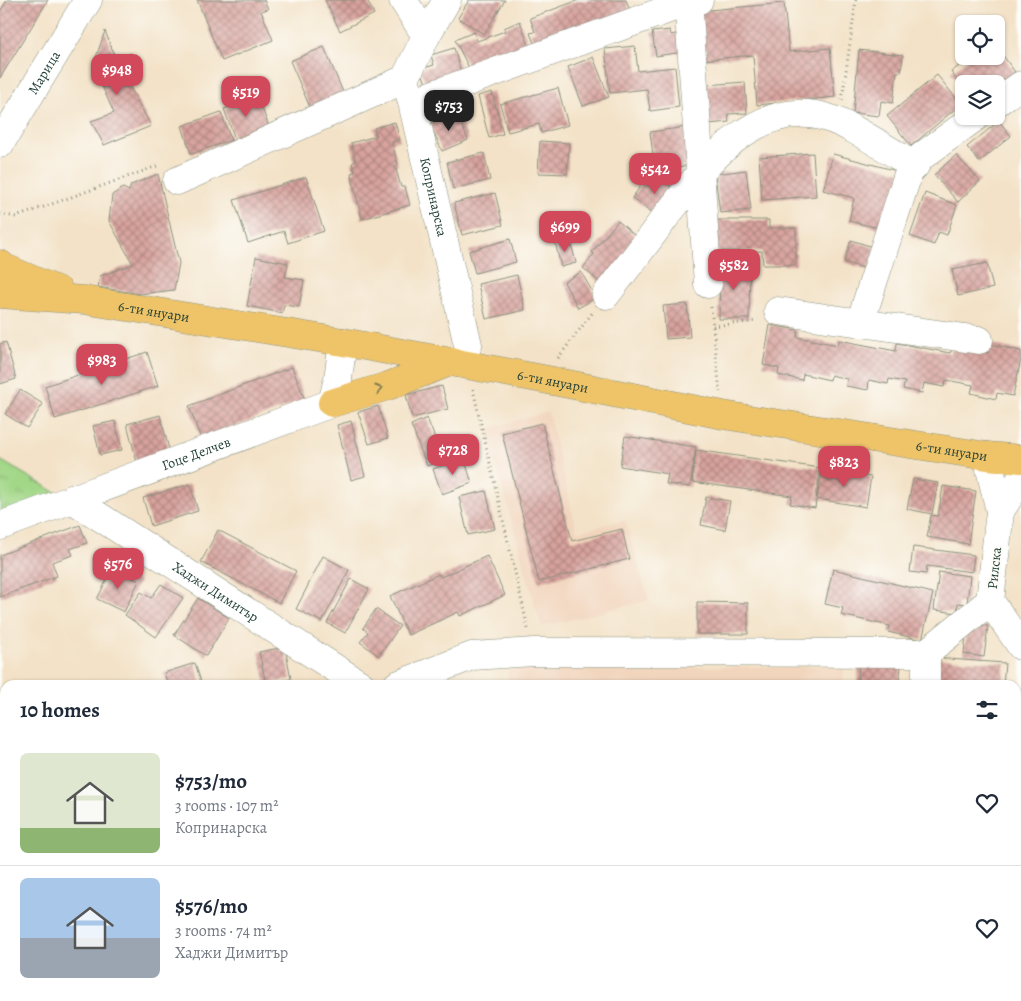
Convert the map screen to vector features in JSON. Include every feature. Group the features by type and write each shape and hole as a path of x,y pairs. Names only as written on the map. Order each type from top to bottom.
{"main road":[{"path":"0,264 35,281 84,300"},
{"path":"0,294 84,300"},
{"name":"6-ти януари","path":"84,300 343,342 462,358 543,379 723,416 986,456 1021,459"},
{"path":"332,403 388,386 462,358"}],"street":[{"name":"Марица","path":"0,144 88,0"},
{"path":"402,0 426,36"},
{"path":"409,91 426,36 447,0"},
{"path":"177,181 409,91 692,1 700,173 708,284"},
{"path":"1005,97 1021,85"},
{"name":"Копринарска","path":"409,91 462,358"},
{"path":"606,295 700,173 723,149 747,130 781,115 816,115 839,123 914,166"},
{"path":"860,323 908,174 922,156 965,125"},
{"path":"778,311 979,340"},
{"path":"332,403 338,379 343,342"},
{"name":"Гоце Делчев","path":"0,526 332,403"},
{"path":"986,456 1000,511"},
{"path":"1000,511 1021,479"},
{"name":"Хаджи Димитър","path":"72,499 347,680"},
{"name":"Рилска","path":"1000,511 990,600 1021,646"},
{"path":"411,680 472,656 534,652 926,653 990,600"},
{"path":"926,653 926,680"}],"path":[{"path":"839,123 856,0"},
{"path":"0,214 16,217 171,161 177,181"},
{"path":"708,284 723,416"},
{"path":"543,379 606,295"},
{"path":"462,358 534,652"}],"shaded area":[{"path":"548,412 577,532 625,520 649,600 541,627 486,429"},
{"path":"844,666 843,680 507,680 508,669"}],"green space":[{"path":"0,460 57,493 0,515"}],"building":[{"path":"7,0 48,0 0,78 0,12"},
{"path":"197,0 264,0 268,9 261,11 273,40 222,61"},
{"path":"325,0 367,0 374,14 340,31"},
{"path":"469,0 505,0 484,34 458,18"},
{"path":"579,0 626,0 632,16 537,51 530,33 535,32 530,18"},
{"path":"784,3 789,52 830,48 835,97 757,105 753,55 703,60 699,11"},
{"path":"520,21 531,52 471,72 455,40 474,32 477,41 505,31 504,28"},
{"path":"670,30 671,35 680,33 683,52 656,56 652,32"},
{"path":"105,31 116,59 131,53 135,68 123,74 151,126 104,145 91,121 114,113 93,66"},
{"path":"635,46 638,71 675,67 679,107 650,111 647,89 610,93 605,49"},
{"path":"324,47 345,97 312,112 290,61"},
{"path":"454,48 463,79 428,90 421,69 434,65 431,55"},
{"path":"859,50 903,55 901,72 897,72 893,103 881,101 879,116 853,113"},
{"path":"593,57 609,97 583,106 568,67"},
{"path":"1005,58 1015,72 1005,79 1005,75 955,75 955,78 951,72 960,65 1005,65"},
{"path":"937,75 955,97 955,109 911,146 887,116"},
{"path":"745,82 747,113 728,114 729,122 709,124 706,85"},
{"path":"558,88 568,125 541,133 539,124 508,132 500,104"},
{"path":"492,92 503,134 489,138 478,96"},
{"path":"258,97 269,127 235,139 224,109"},
{"path":"221,112 231,140 191,154 182,126"},
{"path":"457,113 468,140 442,151 430,124"},
{"path":"395,122 400,140 392,142 398,165 395,166 401,187 405,187 410,205 362,219 351,173 355,172 352,163 356,161 351,143 376,136 374,128"},
{"path":"994,125 1002,125 1011,136 979,162 967,147"},
{"path":"687,127 691,165 655,170 650,132"},
{"path":"540,141 569,143 567,174 538,173"},
{"path":"484,153 490,180 453,189 447,162"},
{"path":"813,153 816,196 762,200 759,157"},
{"path":"833,154 901,172 887,230 849,221 854,198 823,190"},
{"path":"956,155 980,181 958,202 934,175"},
{"path":"746,170 751,210 720,213 715,174"},
{"path":"651,172 679,193 660,218 632,198"},
{"path":"158,174 179,263 174,290 140,294 98,287 100,276 133,264 109,221 112,195 123,188 129,191 131,185"},
{"path":"306,177 324,231 288,243 284,231 248,243 234,200"},
{"path":"495,193 503,225 462,235 454,203"},
{"path":"925,193 957,205 947,235 939,232 934,245 910,236"},
{"path":"714,220 769,220 769,228 796,228 796,265 763,265 762,251 713,251"},
{"path":"618,221 641,241 604,286 583,268 594,254 592,252"},
{"path":"510,239 516,262 475,273 469,251"},
{"path":"570,239 576,263 561,267 555,242"},
{"path":"851,240 876,248 869,270 844,262"},
{"path":"256,257 288,263 285,277 304,280 299,307 284,305 282,313 247,306"},
{"path":"987,263 993,288 958,296 952,270"},
{"path":"720,264 750,264 749,319 719,319"},
{"path":"581,272 596,298 578,308 564,282"},
{"path":"517,275 525,310 486,319 478,284"},
{"path":"687,304 690,337 666,339 663,306"},
{"path":"770,325 798,330 797,337 838,345 839,340 896,351 897,343 950,353 954,345 989,353 990,344 1021,351 1021,359 1013,396 997,393 996,399 971,393 973,385 946,380 944,387 924,383 922,393 903,389 905,382 889,379 888,384 869,380 868,390 846,386 847,379 831,375 830,380 803,374 802,380 778,375 779,368 763,365"},
{"path":"6,342 16,379 0,384 0,344"},
{"path":"147,352 158,386 55,419 45,386"},
{"path":"292,367 305,400 201,439 189,406"},
{"path":"442,386 448,409 412,418 406,395"},
{"path":"20,390 43,404 27,428 5,414"},
{"path":"378,406 388,438 369,444 358,412"},
{"path":"160,415 170,453 137,462 127,424"},
{"path":"427,418 438,446 449,441 455,455 427,466 411,425"},
{"path":"115,421 122,450 100,455 93,426"},
{"path":"351,421 365,476 351,480 337,425"},
{"path":"542,423 572,541 622,529 629,559 539,582 502,433"},
{"path":"625,436 696,447 690,487 666,484 668,474 620,466"},
{"path":"696,450 820,468 815,508 790,504 792,496 692,482"},
{"path":"464,458 472,483 442,494 433,469"},
{"path":"822,469 871,477 866,507 817,499"},
{"path":"913,479 938,483 932,514 907,509"},
{"path":"190,484 198,511 151,526 143,498"},
{"path":"943,486 976,491 968,544 927,537 931,515 938,516"},
{"path":"486,491 495,529 468,535 459,497"},
{"path":"706,497 730,501 725,530 701,525"},
{"path":"80,525 87,543 70,549 73,555 52,562 57,576 0,597 0,555"},
{"path":"218,530 296,571 279,603 201,562"},
{"path":"913,547 974,555 972,572 927,566 926,574 910,572"},
{"path":"323,556 349,570 322,622 296,609"},
{"path":"487,556 505,595 460,616 458,612 408,635 390,596 439,574 441,577"},
{"path":"113,568 139,581 124,612 97,599"},
{"path":"833,569 933,593 922,640 888,632 890,626 841,615 843,608 825,604"},
{"path":"939,572 970,576 967,604 958,603 957,613 934,610"},
{"path":"351,579 369,589 345,633 327,623"},
{"path":"161,584 183,598 156,637 125,615 141,592 151,598"},
{"path":"198,598 229,618 206,656 174,635"},
{"path":"697,602 748,603 748,634 697,634"},
{"path":"376,609 400,626 379,656 360,642 368,632 363,628"},
{"path":"967,624 988,626 984,657 964,654"},
{"path":"285,647 291,679 265,680 259,652"},
{"path":"934,658 1005,663 1003,680 932,680"},
{"path":"859,662 901,666 900,680 857,680"},
{"path":"195,663 200,680 166,680 164,673"}]}
